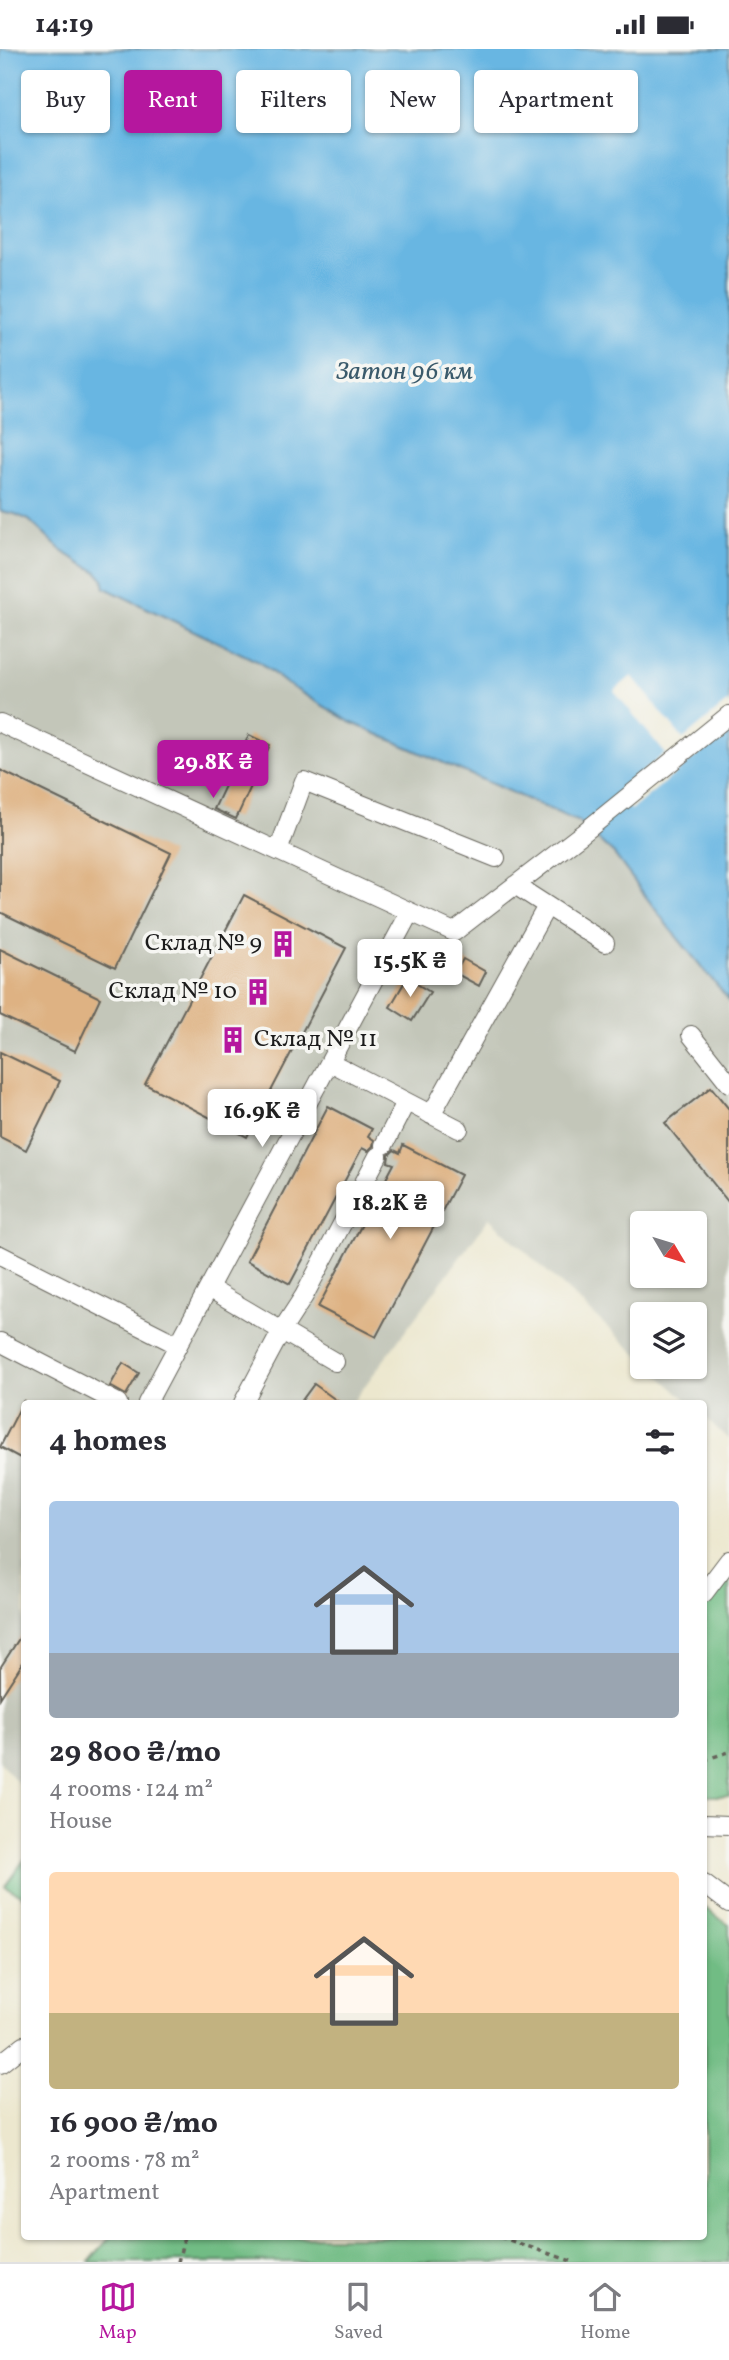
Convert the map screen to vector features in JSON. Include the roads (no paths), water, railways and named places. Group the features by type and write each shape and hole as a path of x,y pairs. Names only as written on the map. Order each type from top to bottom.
{"street":[{"path":"0,723 454,932 635,793 729,715"},
{"path":"278,851 304,781 496,858"},
{"path":"515,885 606,943"},
{"path":"431,1115 547,906"},
{"path":"149,1400 410,912"},
{"path":"691,1035 729,1083"},
{"path":"330,1062 459,1129"},
{"path":"245,1400 282,1330 304,1296 406,1101"},
{"path":"0,1255 178,1345"},
{"path":"209,1287 335,1362"},
{"path":"0,1342 112,1400"},
{"path":"707,1589 729,1560"},
{"path":"707,1827 729,1825"},
{"path":"707,1886 729,1903"},
{"path":"0,2064 21,2047"}],"water":[{"name":"Затон 96 км","path":"0,49 729,49 729,1000 670,929 614,854 579,822 350,722 287,684 259,662 105,588 103,579 97,572 63,552 29,520 0,511"}],"place":[{"name":"Склад № 9","path":"283,944"},
{"name":"Склад № 10","path":"258,992"},
{"name":"Склад № 11","path":"233,1040"}]}
